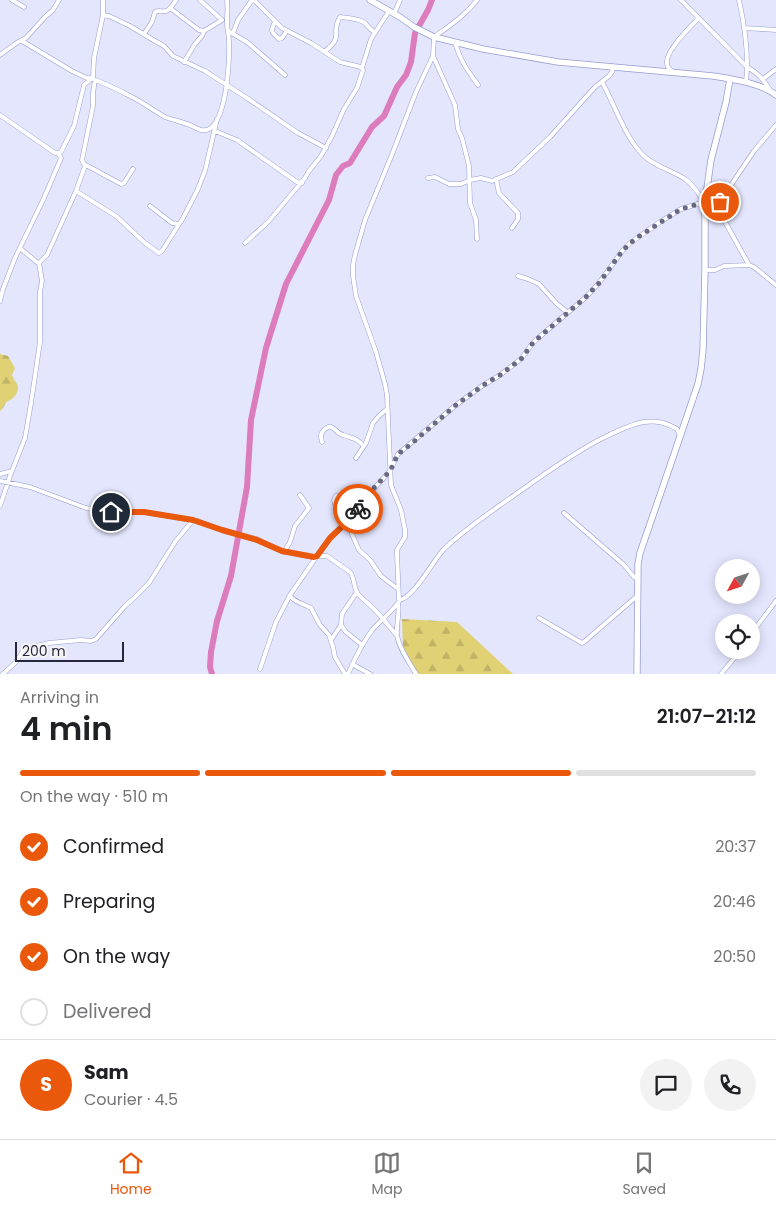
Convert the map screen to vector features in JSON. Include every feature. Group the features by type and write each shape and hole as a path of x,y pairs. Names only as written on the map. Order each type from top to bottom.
{"street":[{"path":"12,0 24,7"},
{"path":"0,55 26,38 53,10 59,0"},
{"path":"58,154 61,152 74,126 84,85 93,77 94,58 103,15 103,0"},
{"path":"144,34 152,22 155,12 160,10 168,11 176,0"},
{"path":"200,0 224,21 231,32 247,42 285,75"},
{"path":"170,8 199,30 204,30 224,21 228,13 227,0"},
{"path":"76,191 116,216 145,243 159,253 162,251 195,195 205,171 227,86 231,32 251,0 286,32 311,43 340,62 362,68"},
{"path":"370,0 417,29 434,37 483,49 544,60 730,79 770,90"},
{"path":"244,243 269,221 302,183 314,163 321,156 344,109 357,88 374,32 400,0"},
{"path":"434,37 456,21 477,0"},
{"path":"681,0 748,67 763,78 770,90 776,95"},
{"path":"739,0 745,28 748,67 746,82"},
{"path":"103,15 144,34 164,46 173,56 206,72 248,98 298,133 326,148"},
{"path":"325,51 334,45 337,38 336,27 340,17 364,22 374,32"},
{"path":"673,72 666,63 673,46 699,18"},
{"path":"275,22 271,29 278,39 282,38 286,32"},
{"path":"745,28 776,30"},
{"path":"184,62 204,30"},
{"path":"416,674 401,647 398,636 397,550 405,537 405,530 401,510 391,486 387,395 382,369 356,296 353,265 365,220 416,92 433,56 434,37"},
{"path":"21,41 72,71 132,97 165,116 201,130 210,128 217,119"},
{"path":"455,42 458,54 478,85"},
{"path":"433,56 455,105 458,129 469,166 470,203 476,220 477,239"},
{"path":"428,178 435,177 454,185 481,178 492,180 514,172 595,87 609,76 613,67"},
{"path":"763,78 776,69"},
{"path":"0,506 22,449 27,428 40,342 40,292 42,281 40,263 47,254 76,191 85,166 82,160 93,106 91,79"},
{"path":"637,674 638,564 640,553 698,384 701,369 710,160 726,102 730,79"},
{"path":"602,82 636,148 660,168 676,174 687,181 708,201"},
{"path":"0,115 58,154 61,158 21,249 15,258 0,301"},
{"path":"708,201 715,194 729,188 754,151 776,125"},
{"path":"214,131 237,140 284,173 302,183"},
{"path":"84,164 121,184 124,183 133,169"},
{"path":"496,179 499,194 518,213 518,219 512,228"},
{"path":"260,669 276,622 290,595 330,538 349,520 370,492 390,471 398,454 456,405 521,359 532,344 586,297 630,243 681,209 708,201 720,202 724,208 724,220 749,265"},
{"path":"150,206 172,223 178,224"},
{"path":"21,249 36,262 40,263"},
{"path":"705,270 715,270 724,266 749,265 776,285"},
{"path":"518,276 539,284 567,312"},
{"path":"356,458 364,446 373,423 387,409"},
{"path":"290,595 301,605 311,608 317,620 329,635 336,660 346,674 373,630 399,602 411,594 443,551 477,521 576,452 612,433 645,422 659,421 677,429 680,436"},
{"path":"322,442 320,436 330,426 341,435 354,437 364,446"},
{"path":"0,474 12,471"},
{"path":"0,481 30,487 86,508 104,511 144,512 193,520 257,540 284,552 314,557 327,556 352,574 354,587 357,592 398,636"},
{"path":"284,552 296,526 309,508 300,496"},
{"path":"363,502 349,496 336,496 334,498 335,504 345,513 349,520 352,534 359,550 370,560 381,576 398,589"},
{"path":"564,514 638,579"},
{"path":"3,674 16,662 23,651 28,648 49,643 91,641 96,639 102,630 149,583 193,520"},
{"path":"331,640 341,625 342,614 357,592"},
{"path":"540,618 582,643 638,596"},
{"path":"760,622 776,601"},
{"path":"341,625 362,646"},
{"path":"721,674 734,659"},
{"path":"352,664 370,674"}],"green space":[{"path":"0,354 8,356 15,368 12,375 18,389 15,396 6,402 0,411"},
{"path":"402,619 457,622 513,674 418,674 403,647"}],"waterway":[{"path":"212,674 210,667 211,652 217,621 231,576 247,487 251,420 266,348 286,284 329,200 336,175 343,166 350,163 372,127 384,116 397,87 406,75 411,62 415,33 432,0"}],"way so far":[{"path":"358,509 370,492 390,471 398,454 456,405 521,359 537,339 586,297 630,243 681,209 711,200 720,202"}],"route":[{"path":"111,512 144,512 193,520 266,543 284,552 314,557 317,556 330,538 358,509"}]}
